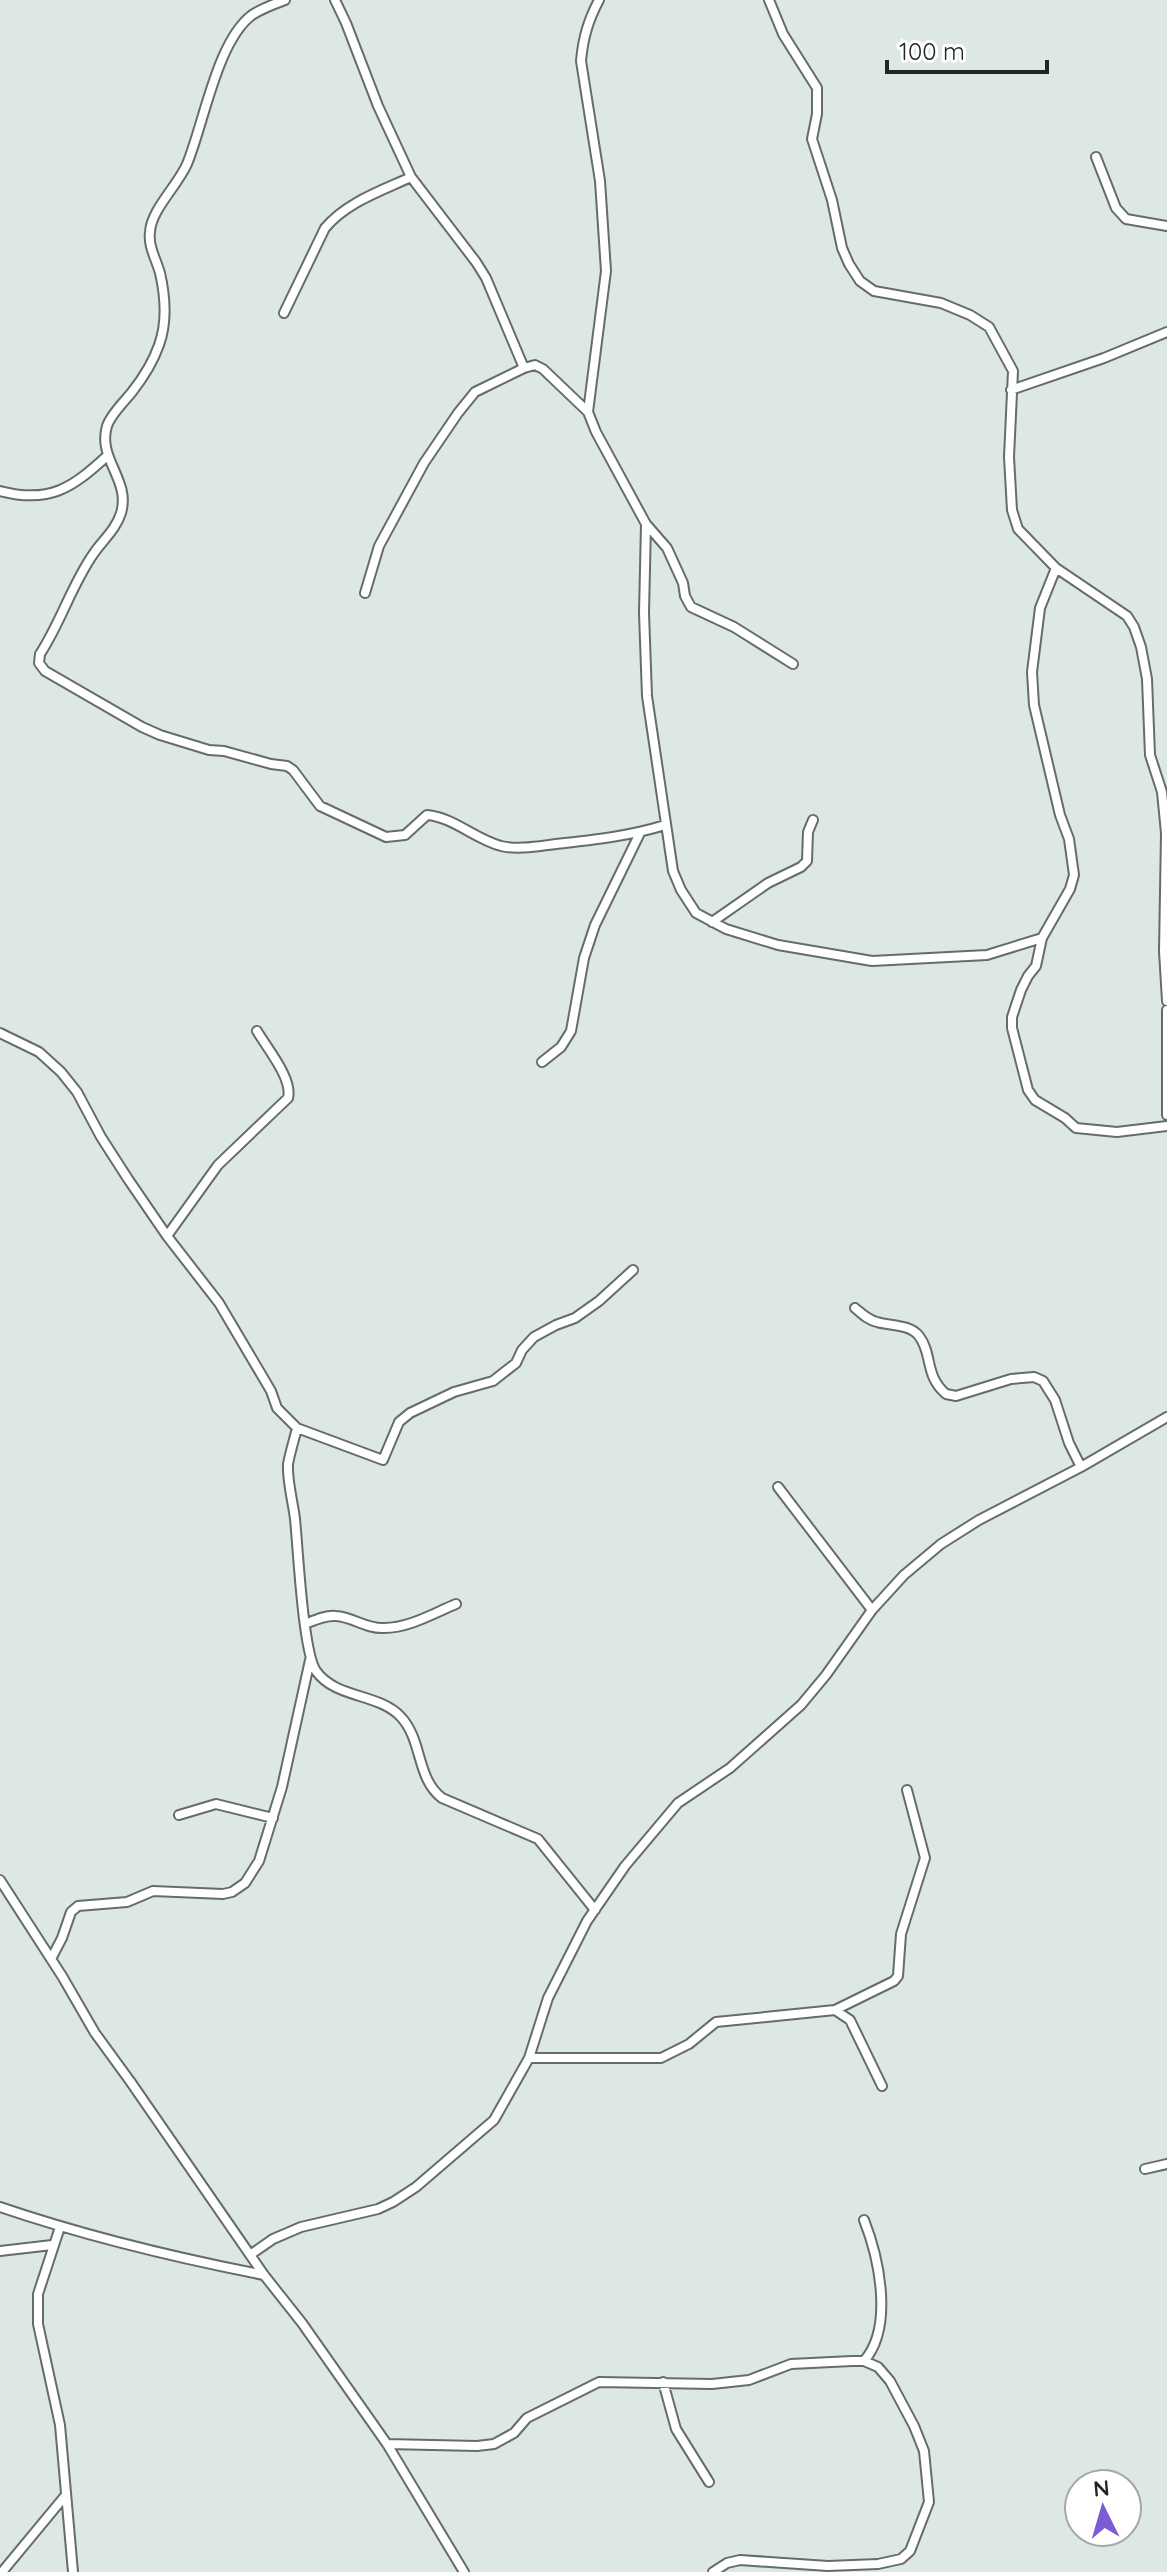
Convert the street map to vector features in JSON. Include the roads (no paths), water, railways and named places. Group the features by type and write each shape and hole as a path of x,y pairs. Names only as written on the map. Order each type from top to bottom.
{"street":[{"path":"285,0 253,15 240,27 226,49 187,165 154,216 149,231 160,275 164,315 160,343 150,365 107,425 107,456 121,482 124,496 121,513 113,530 94,552 83,572 40,654 39,663 45,671 160,735 209,750 290,767 320,806 386,837 405,835 427,815 438,816 506,847 640,833 665,825"},
{"path":"335,0 411,177 486,278 524,368"},
{"path":"588,412 606,271 600,181 581,61 587,23 599,0"},
{"path":"769,0 783,34 817,88 817,114 812,139 832,200 842,248 854,272 874,291 941,303 989,327 1013,371 1009,457 1012,510 1018,529 1056,568 1127,616 1134,627 1147,679 1150,755 1164,791 1167,1001"},
{"path":"1096,157 1116,208 1126,219 1167,226"},
{"path":"284,313 325,228 333,218 411,177"},
{"path":"1011,390 1147,342 1167,332"},
{"path":"365,593 379,546 424,463 458,413 475,392 535,365 588,412 646,524 667,548 691,607 745,633 793,664"},
{"path":"0,491 41,495 66,489 107,456"},
{"path":"646,524 644,613 647,696 673,871 696,913 712,922 778,945 872,961 987,955 1042,938"},
{"path":"1056,568 1040,608 1032,672 1034,705 1060,815 1069,839 1074,875 1070,889 1042,938 1036,966 1028,976 1012,1017 1012,1028 1028,1090 1035,1100 1076,1128 1117,1132 1167,1126"},
{"path":"712,922 768,883 807,861 808,832 813,820"},
{"path":"542,1062 561,1047 571,1031 587,947 640,833"},
{"path":"1167,1010 1167,1115"},
{"path":"167,1236 218,1165 290,1094 287,1081 257,1031"},
{"path":"0,1033 39,1052 77,1092 101,1137 167,1236 219,1303 271,1391 277,1408 297,1428 383,1460 399,1422 410,1413 454,1392 493,1381 516,1363 522,1350 534,1337 575,1318 633,1270"},
{"path":"855,1308 875,1322 916,1332 922,1339 932,1378 946,1394 956,1396 1011,1379 1034,1377 1043,1381 1055,1400 1069,1443 1081,1467"},
{"path":"250,2255 273,2239 301,2227 378,2209 416,2187 494,2120 529,2058 563,1964 625,1866 678,1803 730,1768 801,1705 872,1610 904,1575 941,1544 1167,1417"},
{"path":"297,1428 288,1466 305,1624 315,1670 340,1689 381,1704 403,1718 412,1733 424,1775 432,1790 442,1798 538,1839 595,1910"},
{"path":"778,1487 872,1610"},
{"path":"305,1624 336,1616 369,1627 387,1628 408,1624 456,1604"},
{"path":"51,1959 71,1912 78,1906 127,1902 153,1891 223,1894 245,1883 259,1861 273,1818 311,1658"},
{"path":"529,2058 661,2058 689,2044 716,2022 835,2010 894,1981 898,1976 901,1934 925,1858 907,1790"},
{"path":"179,1815 216,1804 273,1818"},
{"path":"0,1880 109,2054 387,2444 464,2572"},
{"path":"835,2010 850,2020 882,2086"},
{"path":"1145,2169 1167,2164"},
{"path":"0,2207 160,2255 264,2275"},
{"path":"864,2220 875,2247 881,2301 879,2330 872,2353 864,2361"},
{"path":"60,2227 38,2294 38,2324 60,2425 73,2572"},
{"path":"0,2251 52,2245"},
{"path":"387,2444 494,2444 514,2433 527,2418 599,2382 712,2384 749,2380 791,2364 864,2361 878,2367 890,2381 924,2451 929,2502 910,2551 901,2559 878,2564 828,2566 740,2560 727,2563 713,2572"},
{"path":"663,2382 676,2429 709,2482"},
{"path":"2,2572 65,2496"}]}
